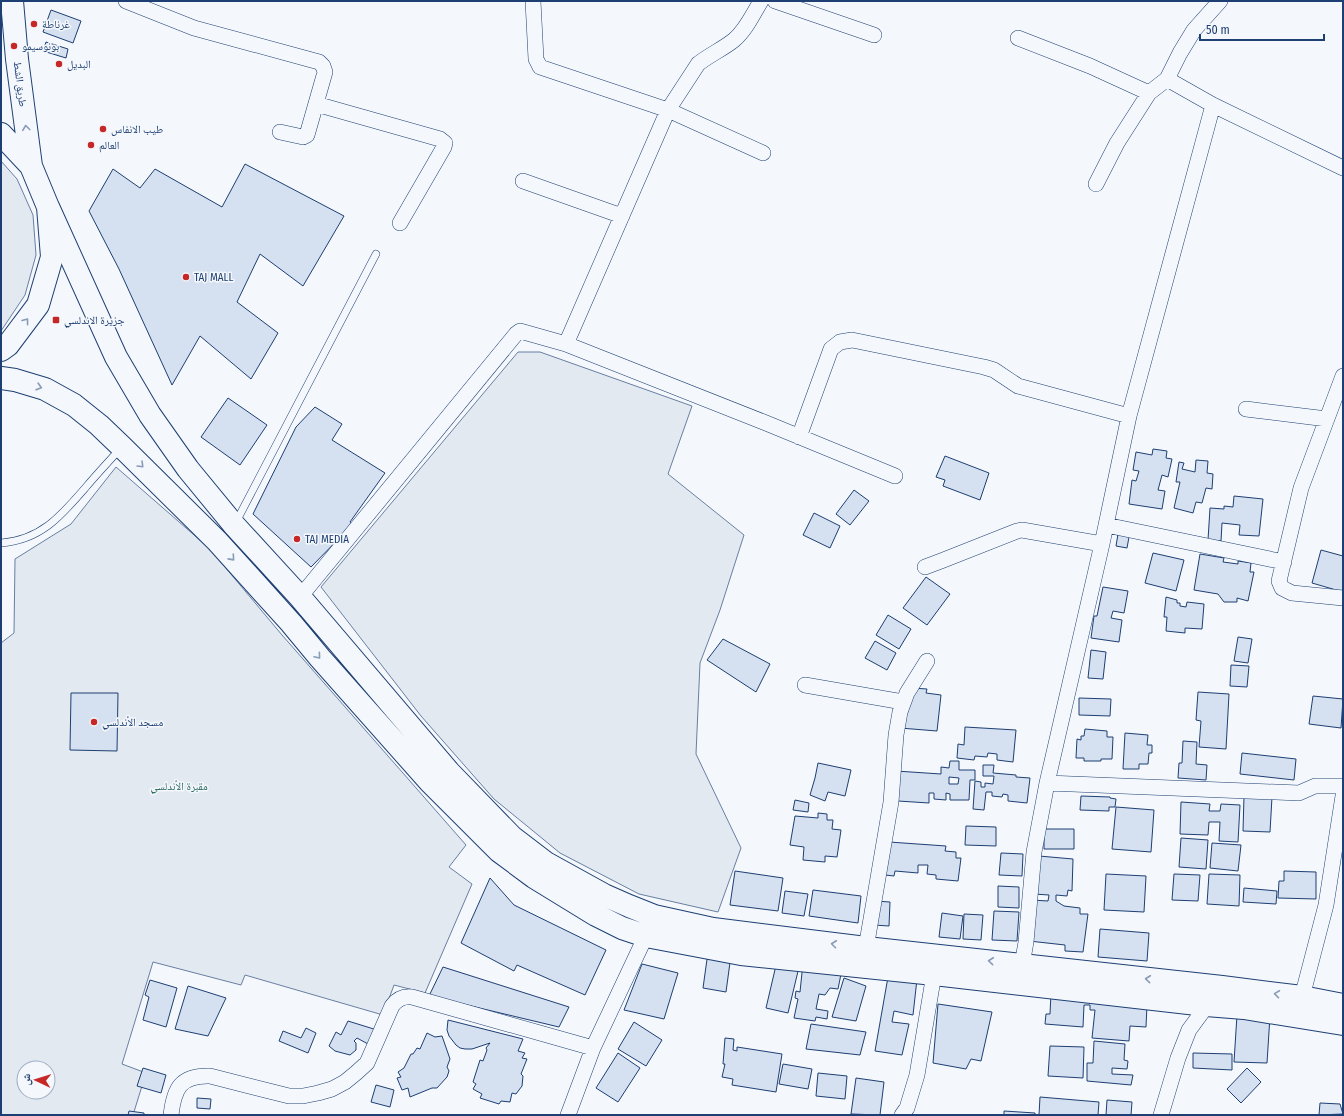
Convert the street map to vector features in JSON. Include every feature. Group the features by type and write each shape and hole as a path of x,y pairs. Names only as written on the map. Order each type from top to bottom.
{"main road":[{"name":"طريق الشط","path":"12,1 17,59 30,166"},
{"path":"1,134 30,166 116,357 146,409 188,469 234,526 300,597 499,851 534,877 596,915 622,928 646,936 741,954 1244,1008 1343,1024"},
{"path":"1,350 8,346 38,305 52,257 48,207"},
{"path":"1,378 15,380 45,389 68,402 99,425 217,541 291,623 320,658 440,777 512,838 546,863 604,894 654,916 713,929 866,948 1222,987 1302,997 1343,1005"}],"street":[{"path":"126,1 194,28 319,62 323,66 325,72 307,135 304,137 280,132"},
{"path":"533,1 536,59 540,67 668,110 763,154"},
{"path":"566,344 668,110 698,64 735,39 744,29 761,1"},
{"path":"775,1 874,35"},
{"path":"1096,184 1117,143 1149,93 1167,79 1194,30 1220,1"},
{"path":"1018,38 1090,66 1149,93"},
{"path":"1167,79 1213,105 1343,168"},
{"path":"316,104 440,139 444,143 444,148 400,223"},
{"path":"1022,965 1026,942 1034,852 1047,783 1102,544 1129,416 1213,105"},
{"path":"523,181 622,216"},
{"path":"300,597 520,331 566,344 895,476"},
{"path":"798,437 831,349 840,342 852,340 984,367 994,370 1018,386 1129,416"},
{"path":"1343,376 1301,488 1279,581 1282,588 1292,593 1343,598"},
{"path":"1246,409 1327,419"},
{"path":"1106,525 1284,562"},
{"path":"925,567 1022,530 1102,544"},
{"path":"866,948 891,802 896,735 900,712 907,693 927,661"},
{"path":"805,685 903,702"},
{"path":"1047,783 1299,793 1315,786 1343,786"},
{"path":"1302,997 1326,905 1343,796"},
{"path":"568,1115 593,1048 654,916"},
{"path":"902,1115 906,1108 917,1074 934,974"},
{"path":"1161,1115 1178,1058 1189,1030 1206,1005 1222,987"},
{"path":"171,1115 173,1099 178,1088 187,1080 198,1076 210,1076 289,1096 318,1094 345,1082 367,1063 392,1006 403,997 412,997 593,1048"}],"lane":[{"path":"234,526 376,254"},
{"path":"1,544 24,539 46,528 70,505 122,447"}],"green space":[{"path":"1,161 17,179 33,215 36,255 25,295 1,331"},
{"path":"518,352 540,352 692,406 668,474 744,535 720,610 700,663 696,754 741,848 718,912 639,894 560,853 494,799 421,716 321,587"},
{"name":"مقبرة الأندلسي","path":"116,467 209,548 282,635 466,845 449,867 472,884 425,993 394,985 383,1015 245,975 241,985 153,962 122,1064 146,1073 133,1115 1,1115 1,643 14,633 15,559 71,524"}],"building":[{"path":"51,10 81,21 73,43 43,32"},
{"path":"46,42 68,49 66,58 43,51"},
{"name":"TAJ MALL","path":"245,164 344,216 303,286 260,254 237,302 278,333 251,379 200,336 172,385 119,269 89,211 113,169 140,188 155,169 222,207"},
{"path":"228,398 267,425 240,465 201,437"},
{"path":"315,407 342,424 332,440 385,473 350,522 353,524 311,567 253,514 296,427"},
{"path":"1153,449 1167,451 1166,458 1172,459 1168,477 1162,475 1158,490 1165,491 1162,509 1129,504 1132,480 1136,481 1139,471 1133,470 1136,452 1152,455"},
{"path":"945,456 989,473 980,500 943,486 945,480 936,477"},
{"path":"1196,460 1208,461 1207,473 1213,474 1212,489 1206,488 1202,503 1196,502 1193,513 1174,508 1180,482 1176,482 1179,462 1184,463 1182,469 1195,472"},
{"path":"854,490 869,501 850,525 836,514"},
{"path":"1234,496 1263,499 1259,536 1239,535 1240,525 1222,523 1221,541 1208,540 1210,508 1224,509 1224,506 1233,507"},
{"path":"814,513 840,526 830,548 803,535"},
{"path":"1118,534 1129,537 1127,548 1116,546"},
{"path":"1321,550 1343,556 1343,592 1312,583"},
{"path":"1153,553 1184,560 1176,591 1145,583"},
{"path":"1200,554 1224,558 1223,562 1238,564 1238,561 1251,563 1250,572 1254,572 1248,601 1237,598 1237,602 1224,602 1218,594 1194,590"},
{"path":"926,577 950,594 927,625 903,608"},
{"path":"1103,587 1128,591 1124,613 1113,611 1111,618 1122,620 1119,642 1091,638 1094,616 1097,616"},
{"path":"1166,597 1177,600 1177,603 1180,603 1180,606 1186,607 1187,602 1204,604 1202,629 1185,628 1185,633 1166,631 1167,617 1164,617"},
{"path":"888,615 911,629 899,649 876,635"},
{"path":"1238,637 1252,639 1248,663 1234,661"},
{"path":"723,639 770,664 756,692 707,660"},
{"path":"875,641 896,653 887,670 865,658"},
{"path":"1091,650 1106,652 1103,679 1088,678"},
{"path":"1231,665 1249,666 1247,687 1230,686"},
{"path":"912,688 927,689 926,693 941,695 937,731 900,728"},
{"path":"1198,692 1229,694 1226,749 1199,747 1201,721 1196,720"},
{"name":"مسجد الأندلسي","path":"71,693 118,693 117,751 70,750"},
{"path":"1313,696 1343,699 1341,728 1309,724"},
{"path":"1079,698 1111,699 1110,716 1079,715"},
{"path":"965,727 1016,730 1013,762 997,760 997,754 988,753 987,757 975,756 974,760 957,758 958,744 964,745"},
{"path":"1085,729 1107,731 1107,737 1113,737 1112,759 1101,759 1101,761 1084,761 1084,758 1076,758 1077,739 1081,740 1081,736 1084,736"},
{"path":"1125,733 1148,735 1147,745 1152,745 1152,753 1149,753 1148,764 1139,764 1139,769 1123,769"},
{"path":"1183,741 1197,742 1196,764 1207,765 1206,780 1178,778 1179,763 1182,763"},
{"path":"1242,753 1296,759 1294,780 1240,774"},
{"path":"950,761 959,761 959,770 975,770 975,780 970,780 969,800 950,800 950,794 946,793 946,800 934,799 934,793 929,793 929,803 898,801 896,771 941,774 941,767 949,768","holes":["949,777 959,778 958,784 949,784"]},
{"path":"818,763 851,770 845,796 828,792 825,801 810,795"},
{"path":"983,765 994,765 993,773 1030,778 1027,803 1008,801 1008,795 1003,794 1002,797 992,796 992,792 986,792 984,810 973,809 975,781 981,782 981,787 985,787 985,783 993,784 994,776 983,776"},
{"path":"1081,796 1110,797 1116,799 1115,807 1109,807 1109,811 1080,810"},
{"path":"1244,796 1272,797 1270,832 1243,831"},
{"path":"795,800 809,803 808,812 793,810"},
{"path":"1181,802 1210,804 1209,811 1220,811 1221,804 1240,805 1238,842 1219,841 1220,822 1209,822 1208,835 1180,834"},
{"path":"1116,807 1154,810 1151,852 1112,849"},
{"path":"818,813 827,814 827,820 833,820 832,829 841,830 837,857 825,856 825,862 803,860 804,847 790,845 795,816 818,818"},
{"path":"966,826 996,827 996,846 965,845"},
{"path":"1044,829 1074,829 1074,849 1044,849"},
{"path":"1181,838 1208,840 1206,869 1179,867"},
{"path":"889,842 946,846 945,851 956,852 956,858 961,858 958,881 936,879 936,875 927,874 928,865 918,865 918,873 895,871 894,876 885,875"},
{"path":"1212,843 1241,845 1238,871 1210,868"},
{"path":"1001,853 1023,854 1022,876 999,875"},
{"path":"1039,856 1073,859 1072,891 1068,890 1067,896 1056,895 1056,901 1064,906 1080,908 1080,914 1088,914 1083,952 1065,951 1065,945 1029,941 1032,900 1048,901 1049,895 1034,894"},
{"path":"735,871 783,878 778,911 730,905"},
{"path":"1284,871 1316,872 1316,899 1278,898 1279,881 1284,881"},
{"path":"1106,874 1146,876 1144,912 1104,910"},
{"path":"1174,874 1200,875 1198,901 1172,900"},
{"path":"1209,874 1240,875 1239,906 1207,904"},
{"path":"490,878 514,905 606,950 585,995 517,965 514,971 461,943"},
{"path":"998,886 1019,887 1019,908 998,907"},
{"path":"1244,888 1277,891 1276,904 1243,902"},
{"path":"813,890 861,896 858,923 809,916"},
{"path":"785,891 808,894 804,916 782,913"},
{"path":"875,901 890,902 889,926 874,925"},
{"path":"994,911 1019,912 1017,941 992,940"},
{"path":"942,913 963,916 960,939 939,937"},
{"path":"964,914 983,915 981,940 963,939"},
{"path":"1100,929 1149,933 1147,961 1098,957"},
{"path":"708,952 731,955 726,992 703,988"},
{"path":"777,961 799,967 788,1013 766,1008"},
{"path":"803,963 841,974 838,989 830,988 825,995 819,994 816,1009 828,1011 827,1019 816,1017 815,1021 794,1018 798,999 795,998 796,991 800,992"},
{"path":"642,964 678,973 664,1019 624,1010"},
{"path":"443,967 569,1007 559,1027 429,996"},
{"path":"888,977 917,979 913,1015 894,1011 892,1022 909,1024 902,1055 875,1051"},
{"path":"844,978 866,986 856,1021 832,1017"},
{"path":"150,980 177,988 166,1027 143,1020 149,997 145,995"},
{"path":"188,986 226,998 208,1036 175,1029"},
{"path":"1051,993 1147,1005 1146,1027 1130,1026 1129,1041 1092,1038 1095,1010 1090,1010 1090,1005 1084,1005 1083,1027 1045,1024 1046,1014 1050,1014"},
{"path":"938,1004 992,1012 981,1061 971,1059 966,1069 933,1063"},
{"path":"1237,1015 1270,1016 1267,1063 1234,1062"},
{"path":"448,1020 523,1039 518,1051 525,1053 522,1058 527,1059 521,1074 523,1076 522,1086 516,1094 512,1093 510,1102 501,1101 499,1104 480,1098 482,1094 473,1089 476,1084 473,1082 480,1060 483,1061 487,1050 486,1048 490,1043 472,1049 460,1048 449,1036 447,1030"},
{"path":"348,1021 377,1030 368,1044 357,1038 354,1041 356,1043 356,1050 350,1055 335,1051 329,1046 336,1032 341,1035"},
{"path":"634,1022 662,1040 646,1066 618,1049"},
{"path":"811,1024 866,1032 860,1055 806,1049"},
{"path":"306,1028 316,1033 308,1053 279,1041 283,1031 301,1038"},
{"path":"427,1033 435,1037 442,1036 450,1059 447,1067 449,1071 447,1077 437,1088 432,1088 410,1097 408,1088 402,1090 397,1078 401,1077 398,1072 404,1068 411,1054 413,1054 417,1048 420,1049"},
{"path":"725,1038 734,1039 733,1050 737,1051 737,1047 782,1054 776,1092 732,1085 733,1079 722,1077 725,1064 723,1064"},
{"path":"1094,1041 1125,1044 1124,1060 1128,1061 1127,1069 1112,1068 1112,1074 1133,1075 1131,1085 1087,1081 1087,1063 1093,1063"},
{"path":"1050,1046 1084,1047 1083,1078 1048,1076"},
{"path":"618,1053 640,1068 618,1102 596,1088"},
{"path":"1193,1053 1232,1054 1232,1070 1193,1068"},
{"path":"783,1064 812,1069 808,1089 779,1084"},
{"path":"143,1068 166,1075 161,1093 137,1086"},
{"path":"1247,1068 1261,1082 1241,1103 1227,1089"},
{"path":"818,1073 847,1076 845,1099 816,1096"},
{"path":"856,1078 884,1082 880,1115 851,1114"},
{"path":"376,1085 394,1090 390,1107 371,1102"},
{"path":"1040,1097 1099,1102 1098,1115 1039,1115"},
{"path":"197,1098 211,1099 210,1109 197,1108"},
{"path":"1107,1100 1132,1102 1131,1115 1106,1115"},
{"path":"1320,1103 1340,1104 1343,1114 1319,1115"},
{"path":"129,1111 144,1113 144,1115 128,1115"},
{"path":"1004,1111 1035,1113 1035,1115 1004,1115"}],"place":[{"name":"غرناطة","path":"34,24"},
{"name":"بونوسيمو","path":"14,46"},
{"name":"البديل","path":"59,64"},
{"name":"طيب الانفاس","path":"103,129"},
{"name":"العالم","path":"91,145"},
{"name":"TAJ MALL","path":"186,277"},
{"name":"جزيرة الاندلسي","path":"56,320"},
{"name":"TAJ MEDIA","path":"297,539"},
{"name":"مسجد الأندلسي","path":"94,722"}]}
